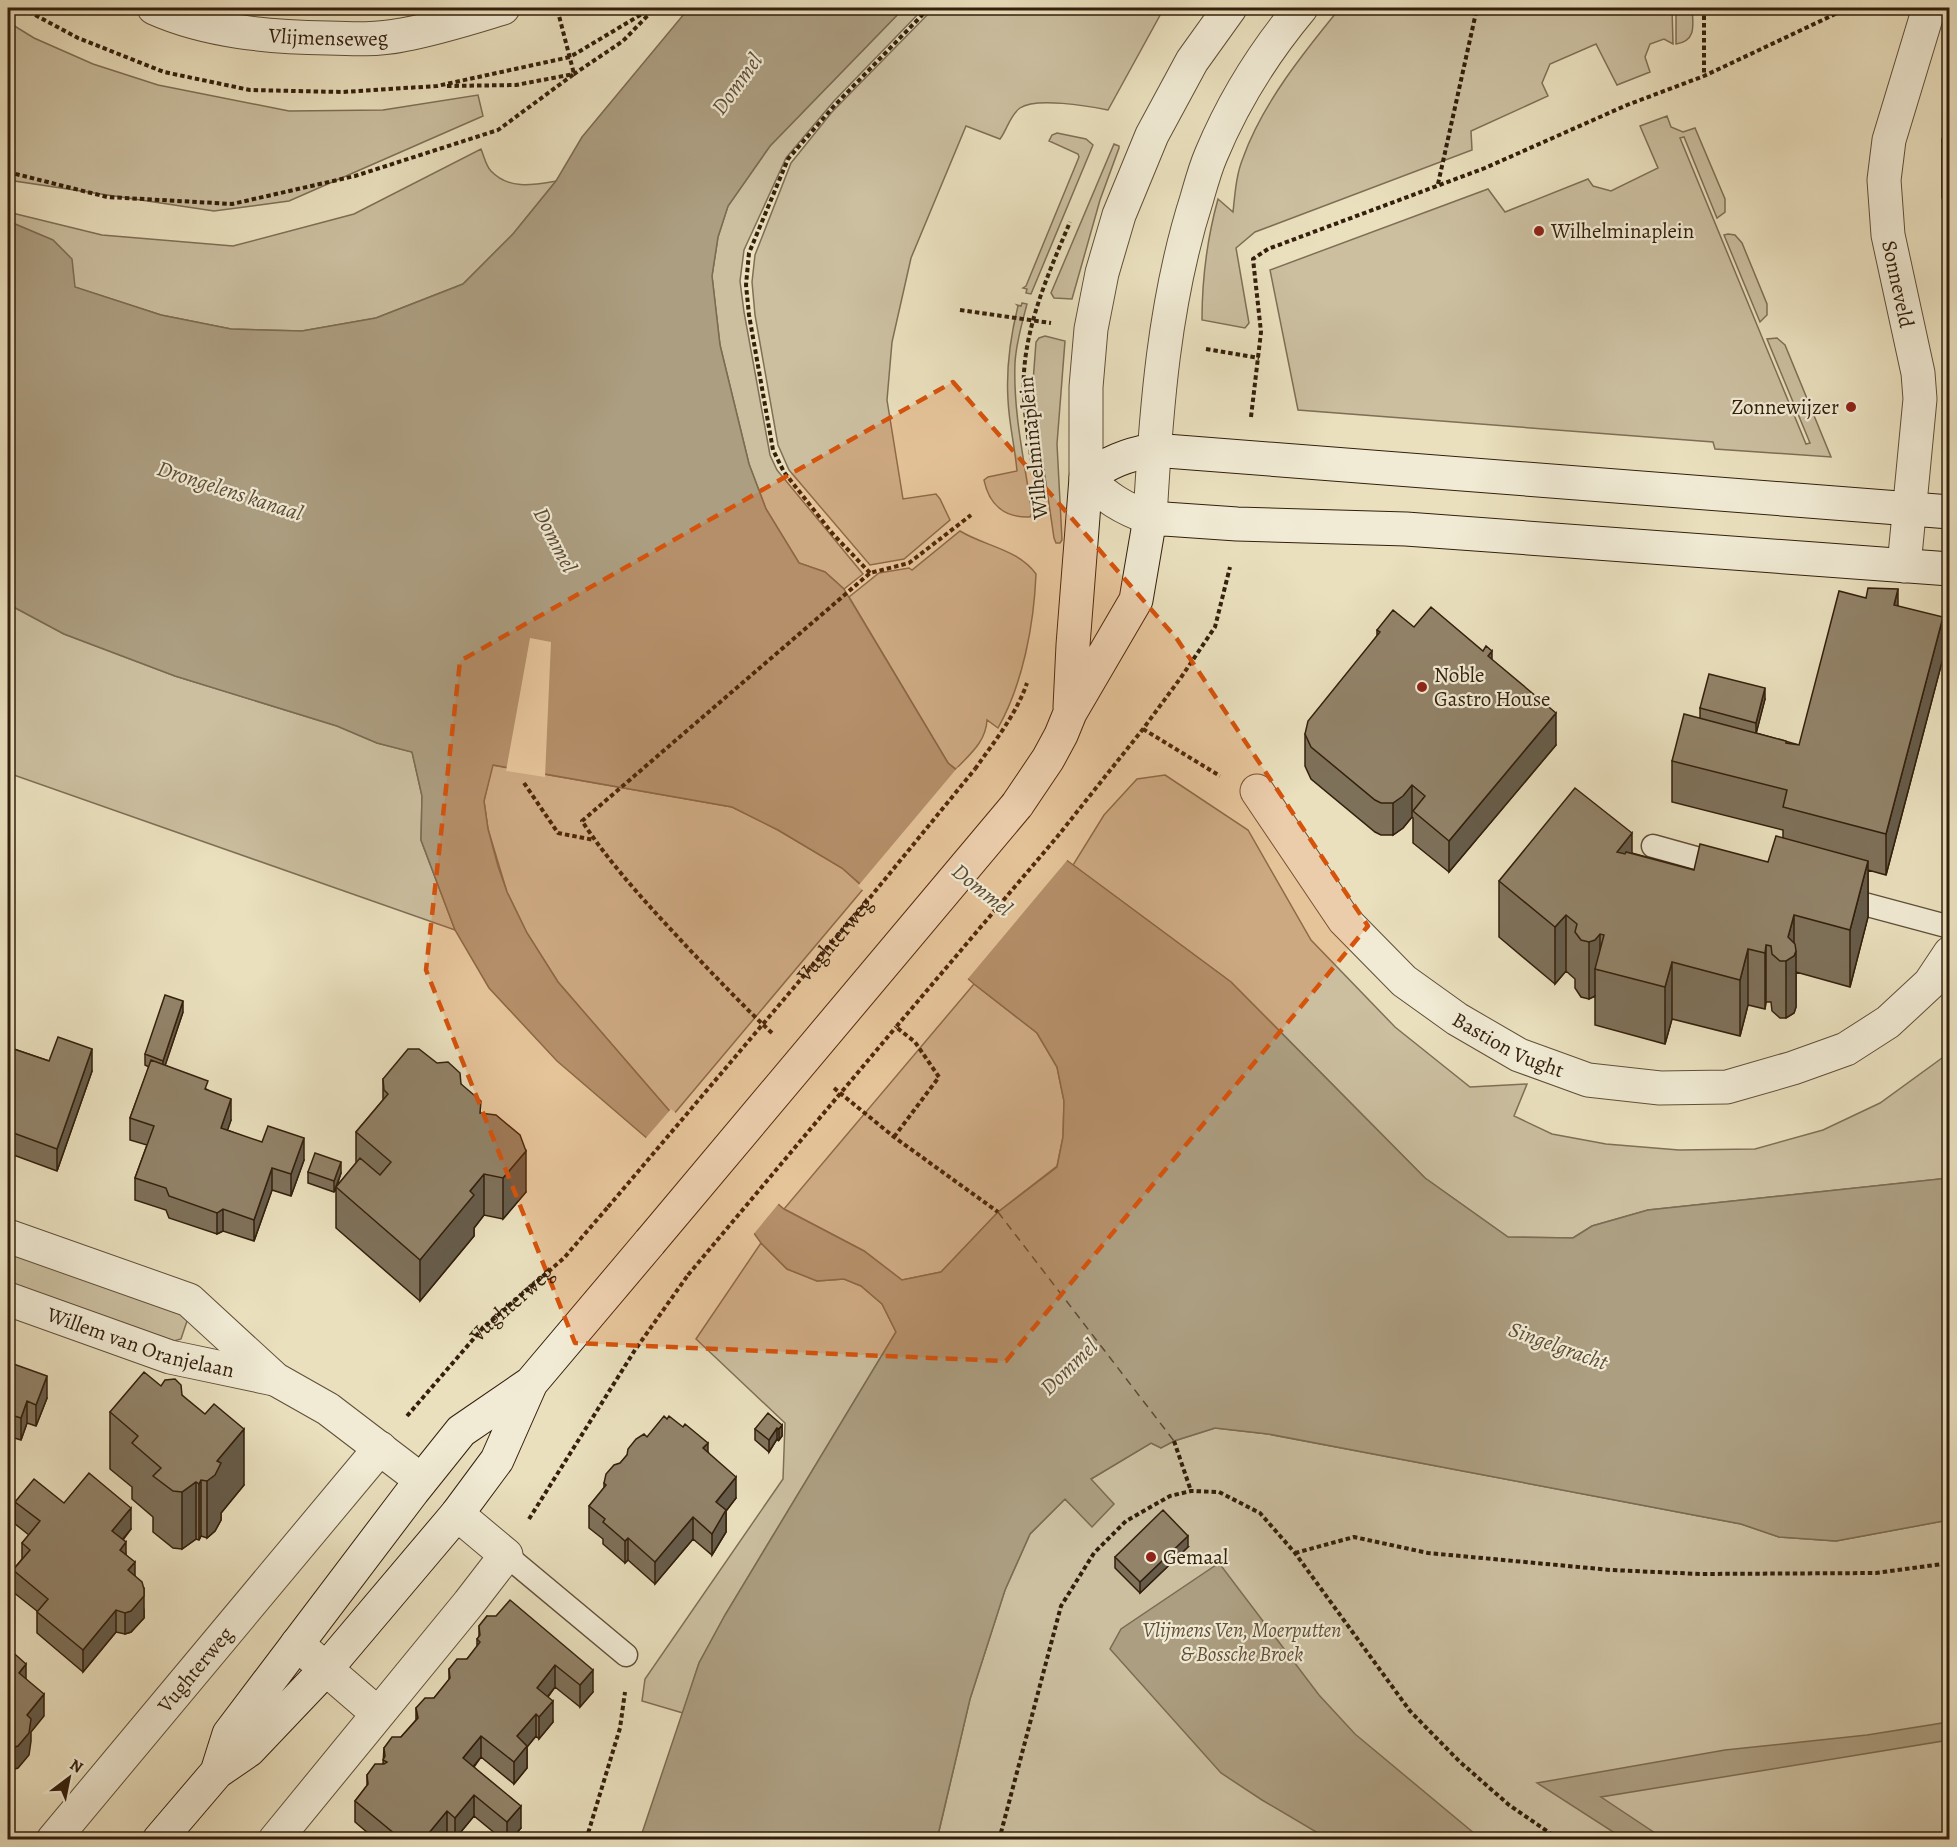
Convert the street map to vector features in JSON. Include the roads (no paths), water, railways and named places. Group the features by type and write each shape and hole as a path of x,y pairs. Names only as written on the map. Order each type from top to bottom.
{"street":[{"name":"Vlijmenseweg","path":"154,8 228,30 271,36 357,39 399,36 438,28 503,8"},
{"name":"Wilhelminaplein","path":"1070,712 1086,478 1086,387 1091,329 1102,273 1119,215 1152,135 1192,61 1230,8"},
{"name":"Wilhelminaplein","path":"531,1383 1017,805 1048,759 1070,712 1136,600 1150,518 1165,341 1174,287 1186,233 1211,155 1242,93 1283,29 1301,8"},
{"name":"Sonneveld","path":"1904,566 1920,399 1918,373 1888,235 1884,180 1889,140 1929,8"},
{"path":"1950,512 1154,450 1128,455 1107,464 1086,478 1104,495 1125,509 1150,518 1237,524 1418,530 1950,569"},
{"name":"Bastion Vught","path":"1257,791 1344,920 1404,981 1457,1019 1519,1055 1588,1080 1660,1088 1727,1087 1793,1068 1846,1048 1888,1022 1930,983 1950,953"},
{"name":"Willem van Oranjelaan","path":"8,1236 189,1300 275,1379 328,1409 421,1480"},
{"name":"Willem van Oranjelaan","path":"8,1299 170,1357 275,1379"},
{"path":"217,1772 230,1734 421,1480 461,1431 531,1383"},
{"path":"159,1839 217,1772 249,1750 326,1669 457,1514 497,1460 531,1383"},
{"name":"Vughterweg","path":"53,1839 380,1448"},
{"path":"275,1839 506,1555 457,1514"},
{"path":"297,1644 377,1713"}],"lane":[{"path":"1653,846 1744,871"},
{"path":"1812,890 1950,927"},
{"path":"506,1555 626,1655"}],"water":[{"path":"689,8 904,8 770,146 728,206 718,237 712,276 720,345 749,464 766,509 799,563 825,572 844,589 948,763 1053,850 1231,982 1425,1178 1508,1237 1573,1238 1592,1226 1648,1210 1949,1178 1949,1520 1836,1541 1779,1537 1741,1524 1268,1434 1215,1428 1174,1441 1161,1448 1151,1443 1091,1479 1114,1504 1092,1527 1065,1499 1030,1534 1005,1590 970,1699 937,1839 640,1839 699,1663 725,1615 896,1332 882,1304 861,1286 844,1279 817,1281 787,1269 761,1243 748,1225 557,1061 489,988 455,930 421,840 422,796 412,752 377,743 337,726 175,676 64,634 8,604 8,221 53,240 72,259 75,287 161,315 231,329 302,331 376,318 463,284 513,234 556,181 582,137","holes":["493,765 732,807 778,830 842,868 974,984 1037,1033 1057,1067 1064,1101 1063,1137 1057,1167 998,1212 941,1272 902,1280 864,1251 784,1209 673,1115 558,982 527,933 507,892 498,866 488,829 484,801"]},
{"path":"1219,1563 1319,1695 1355,1734 1481,1839 1328,1839 1221,1773 1110,1649 1121,1629"},
{"path":"1949,1722 1949,1740 1601,1797 1664,1839 1624,1839 1537,1783 1725,1750 1867,1735"}],"place":[{"name":"Wilhelminaplein","path":"1539,231"},
{"name":"Zonnewijzer","path":"1851,407"},
{"name":"Noble Gastro House","path":"1422,687"},
{"name":"Gemaal","path":"1151,1557"}],"water label":[{"name":"Dommel","path":"737,84"},
{"name":"Drongelens kanaal","path":"230,491"},
{"name":"Dommel","path":"555,540"},
{"name":"Dommel","path":"982,890"},
{"name":"Singelgracht","path":"1558,1346"},
{"name":"Dommel","path":"1069,1367"}],"park label":[{"name":"Vlijmens Ven, Moerputten & Bossche Broek","path":"1242,1642"}]}
